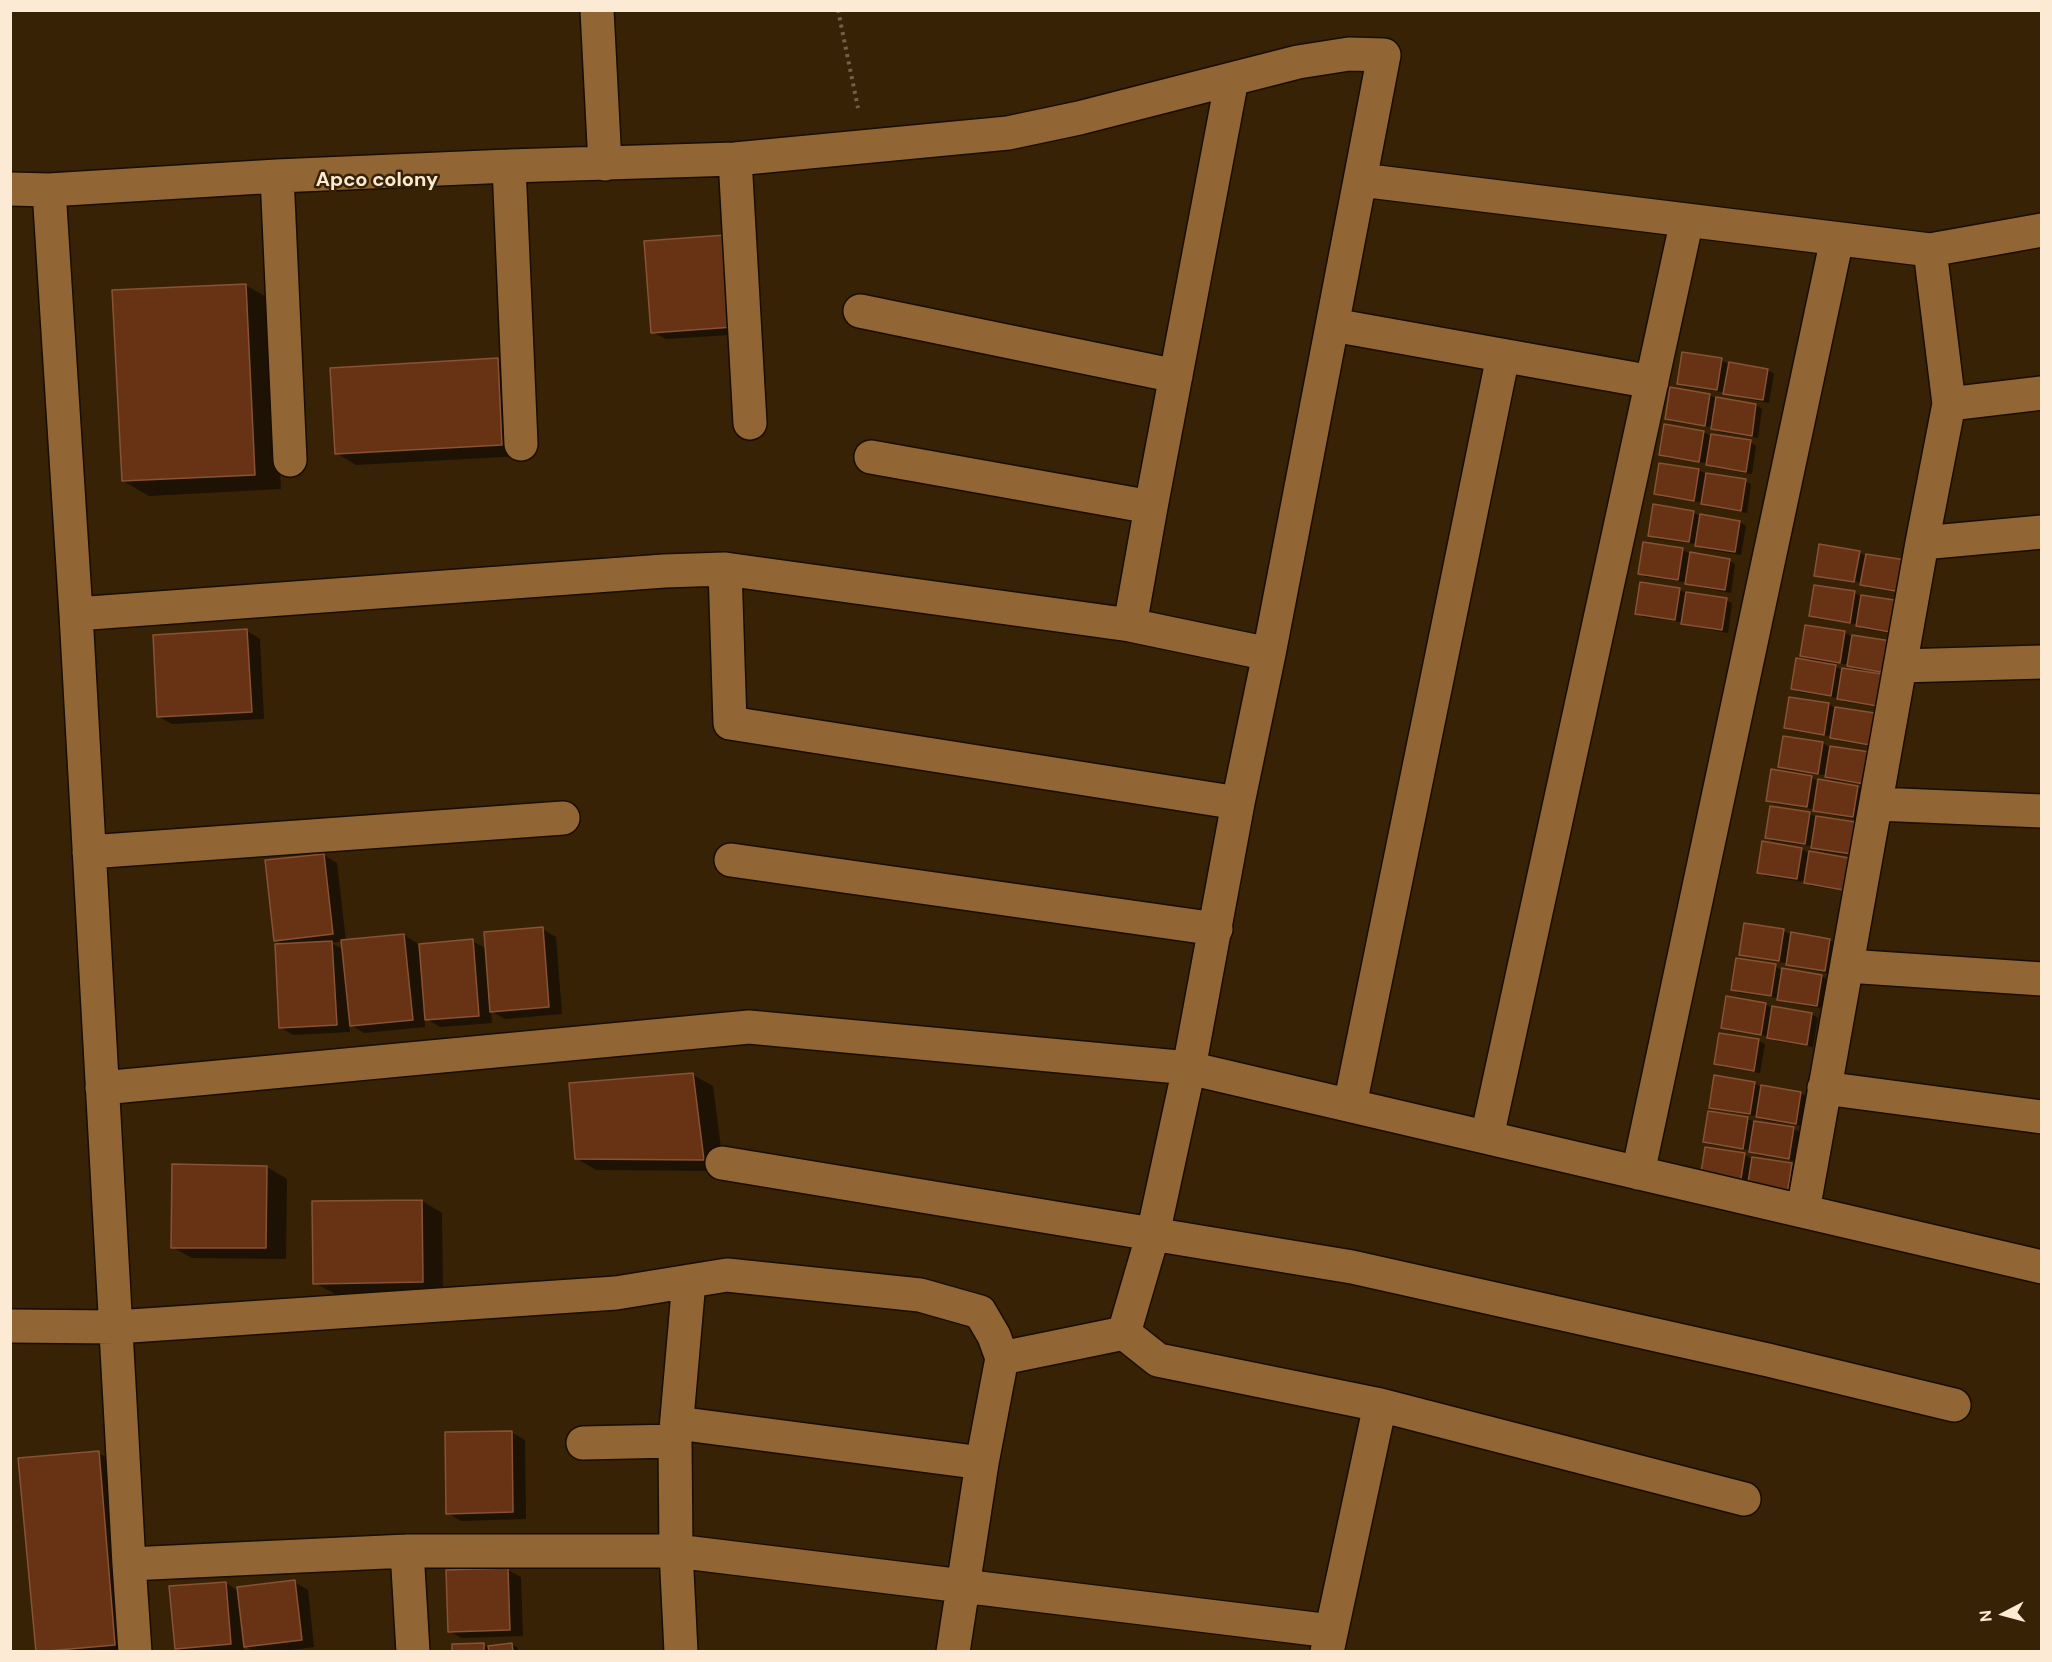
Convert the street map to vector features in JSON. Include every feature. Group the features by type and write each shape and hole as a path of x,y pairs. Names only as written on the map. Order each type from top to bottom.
{"street":[{"path":"597,10 605,164"},
{"path":"10,189 49,190 277,176 735,159 866,147 1008,133 1298,62 1349,54 1384,55 1269,654 1238,802 1189,1068 1153,1234 1125,1334"},
{"path":"1130,625 1233,79"},
{"path":"735,159 750,423"},
{"path":"509,166 521,444"},
{"path":"277,176 290,460"},
{"path":"1360,180 1930,250 2042,230"},
{"path":"49,190 76,614 135,1652"},
{"path":"1487,1137 1687,220"},
{"path":"1638,1173 1837,239"},
{"path":"1803,1211 1922,543 1949,404 1930,250"},
{"path":"860,311 1176,376"},
{"path":"1333,325 1652,382"},
{"path":"1350,1105 1503,356"},
{"path":"1949,404 2042,393"},
{"path":"871,457 1151,507"},
{"path":"1922,543 2042,532"},
{"path":"76,614 725,569 1130,625 1269,654"},
{"path":"725,569 730,723 1238,802"},
{"path":"1900,666 2042,662"},
{"path":"1876,804 2042,811"},
{"path":"89,852 563,818"},
{"path":"731,860 1216,929"},
{"path":"1847,966 2042,979"},
{"path":"102,1088 749,1027 1189,1068 2042,1267"},
{"path":"1824,1088 2042,1117"},
{"path":"722,1163 1352,1267 1768,1360 1954,1405"},
{"path":"10,1326 116,1327 616,1293 727,1275 920,1294 980,1312 994,1336 1002,1358 981,1463 953,1652"},
{"path":"681,1652 676,1551 676,1432 689,1281"},
{"path":"1002,1358 1125,1334 1158,1360 1380,1405 1744,1499"},
{"path":"129,1564 407,1551 676,1551 964,1587 1329,1641 1380,1405"},
{"path":"583,1443 676,1432 981,1463"},
{"path":"407,1551 413,1652"}],"path":[{"path":"838,10 866,147"}],"building":[{"path":"726,235 733,327 651,333 644,241"},
{"path":"246,284 255,475 122,481 112,290"},
{"path":"1682,352 1722,358 1717,390 1677,384"},
{"path":"498,358 502,445 335,454 330,368"},
{"path":"1729,362 1768,369 1763,400 1723,394"},
{"path":"1670,387 1710,394 1705,426 1665,419"},
{"path":"1716,397 1756,404 1752,436 1711,429"},
{"path":"1664,424 1704,431 1699,462 1659,455"},
{"path":"1711,434 1751,440 1746,472 1706,465"},
{"path":"1659,463 1699,469 1694,501 1654,494"},
{"path":"1706,473 1746,479 1741,511 1701,504"},
{"path":"1653,504 1694,511 1689,542 1648,536"},
{"path":"1700,514 1740,521 1735,552 1695,546"},
{"path":"1643,542 1683,548 1678,580 1638,574"},
{"path":"1819,544 1860,551 1854,582 1814,576"},
{"path":"1690,552 1730,559 1725,590 1685,584"},
{"path":"1866,554 1906,560 1901,592 1860,585"},
{"path":"1640,582 1680,588 1675,620 1635,614"},
{"path":"1814,585 1855,591 1850,623 1809,616"},
{"path":"1686,592 1727,598 1722,630 1681,624"},
{"path":"1861,595 1901,601 1896,633 1856,626"},
{"path":"1805,625 1845,631 1840,663 1800,656"},
{"path":"247,629 252,712 157,717 153,635"},
{"path":"1852,635 1891,641 1886,673 1847,666"},
{"path":"1796,658 1836,665 1831,696 1791,689"},
{"path":"1842,668 1882,674 1877,706 1837,699"},
{"path":"1789,697 1829,703 1824,735 1784,728"},
{"path":"1835,707 1875,713 1870,745 1830,738"},
{"path":"1783,736 1823,742 1818,774 1778,767"},
{"path":"1830,746 1870,752 1864,784 1825,777"},
{"path":"1771,769 1812,776 1807,807 1766,801"},
{"path":"1818,779 1858,786 1853,817 1813,811"},
{"path":"1770,806 1810,812 1805,844 1765,838"},
{"path":"1816,816 1856,822 1851,854 1811,848"},
{"path":"1762,841 1802,848 1797,879 1757,873"},
{"path":"1809,851 1849,858 1843,890 1804,883"},
{"path":"324,854 333,934 274,941 265,860"},
{"path":"1744,923 1784,929 1779,961 1739,955"},
{"path":"543,927 549,1007 490,1012 484,932"},
{"path":"1791,932 1830,939 1825,971 1786,965"},
{"path":"404,934 413,1020 350,1026 341,940"},
{"path":"473,939 479,1016 425,1020 419,944"},
{"path":"332,941 337,1025 279,1028 275,944"},
{"path":"1736,958 1776,964 1771,996 1731,990"},
{"path":"1782,968 1822,975 1817,1006 1777,1000"},
{"path":"1726,996 1766,1003 1761,1035 1721,1028"},
{"path":"1772,1006 1812,1013 1807,1045 1767,1038"},
{"path":"1719,1033 1759,1039 1754,1071 1714,1064"},
{"path":"693,1073 704,1160 575,1159 569,1083"},
{"path":"1714,1075 1755,1082 1750,1114 1709,1108"},
{"path":"1761,1085 1801,1092 1796,1124 1756,1117"},
{"path":"1708,1111 1748,1117 1743,1149 1703,1142"},
{"path":"1754,1121 1794,1127 1789,1159 1749,1152"},
{"path":"1705,1147 1745,1153 1740,1185 1700,1179"},
{"path":"1752,1157 1792,1163 1787,1195 1747,1189"},
{"path":"172,1164 267,1166 266,1248 171,1248"},
{"path":"422,1200 423,1282 313,1284 312,1201"},
{"path":"512,1431 513,1512 446,1514 445,1432"},
{"path":"99,1451 115,1645 36,1652 18,1458"},
{"path":"508,1568 510,1630 448,1632 446,1570"},
{"path":"295,1580 302,1640 244,1647 237,1587"},
{"path":"226,1582 231,1644 175,1649 169,1586"},
{"path":"484,1643 484,1652 452,1652 452,1644"},
{"path":"512,1643 513,1652 489,1652 488,1646"}],"district":[{"name":"Apco colony","path":"377,181"}]}
